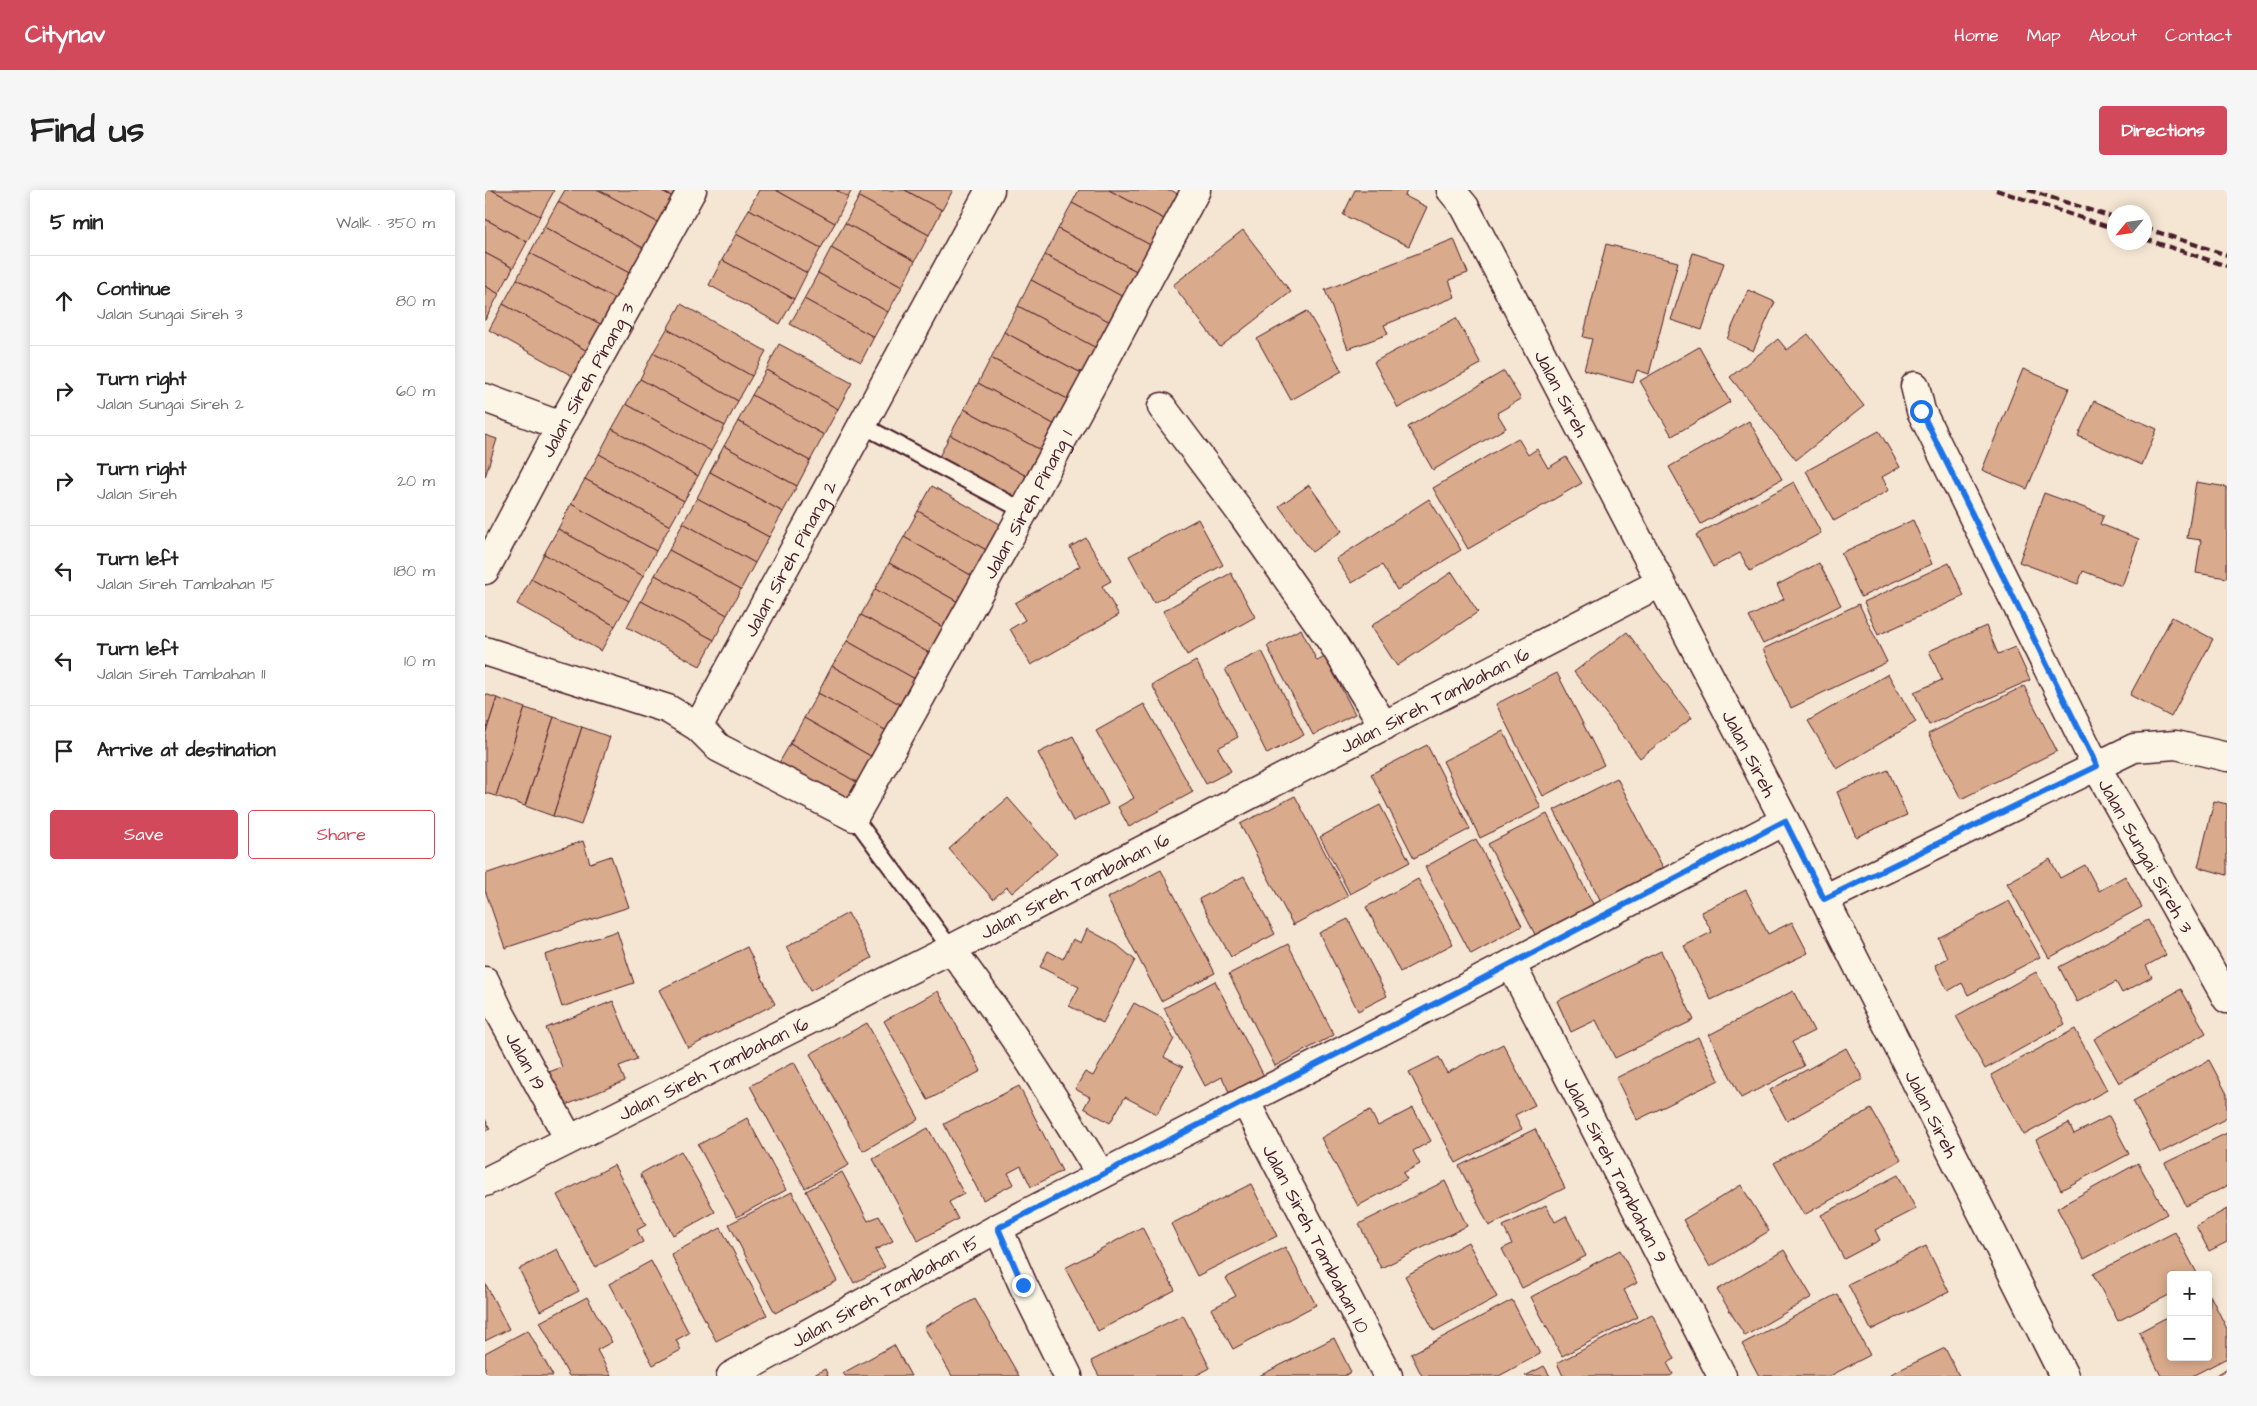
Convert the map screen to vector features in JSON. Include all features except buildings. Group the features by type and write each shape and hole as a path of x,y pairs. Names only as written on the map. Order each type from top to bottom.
{"street":[{"name":"Jalan Sireh Pinang 3","path":"485,570 561,426 692,190"},
{"name":"Jalan Sireh Pinang 2","path":"698,727 990,190"},
{"name":"Jalan Sireh Pinang 1","path":"854,817 1024,511 1196,190"},
{"name":"Jalan Sireh","path":"1451,190 1465,207 1785,821 2064,1376"},
{"name":"Jalan Sungai Sireh 3","path":"1915,386 1921,411 2097,766 2227,999"},
{"path":"485,398 561,426"},
{"path":"1162,406 1242,514 1332,642 1383,726"},
{"name":"Jalan Sireh Tambahan 16","path":"485,1182 951,949 1660,582"},
{"path":"485,651 668,709 698,727 719,748 854,817"},
{"path":"1824,899 2134,748 2175,745 2227,757"},
{"name":"Jalan Sireh Tambahan 15","path":"731,1376 998,1228 1785,821"},
{"path":"951,949 982,990 1046,1085 1101,1175"},
{"name":"Jalan Sireh Tambahan 9","path":"1511,964 1722,1376"},
{"name":"Jalan 19","path":"485,981 500,1013 569,1139"},
{"name":"Jalan Sireh Tambahan 10","path":"1245,1101 1388,1376"},
{"path":"998,1228 1023,1285 1068,1376"}],"lane":[{"path":"862,424 1024,511"},
{"path":"854,817 951,949"}],"railway":[{"path":"1996,190 2107,226"},
{"path":"2028,190 2107,215"},
{"path":"2152,230 2227,255"},
{"path":"2152,241 2227,266"}],"route":[{"path":"1023,1285 998,1228 1785,821 1824,899 2097,766 1921,411"}]}
